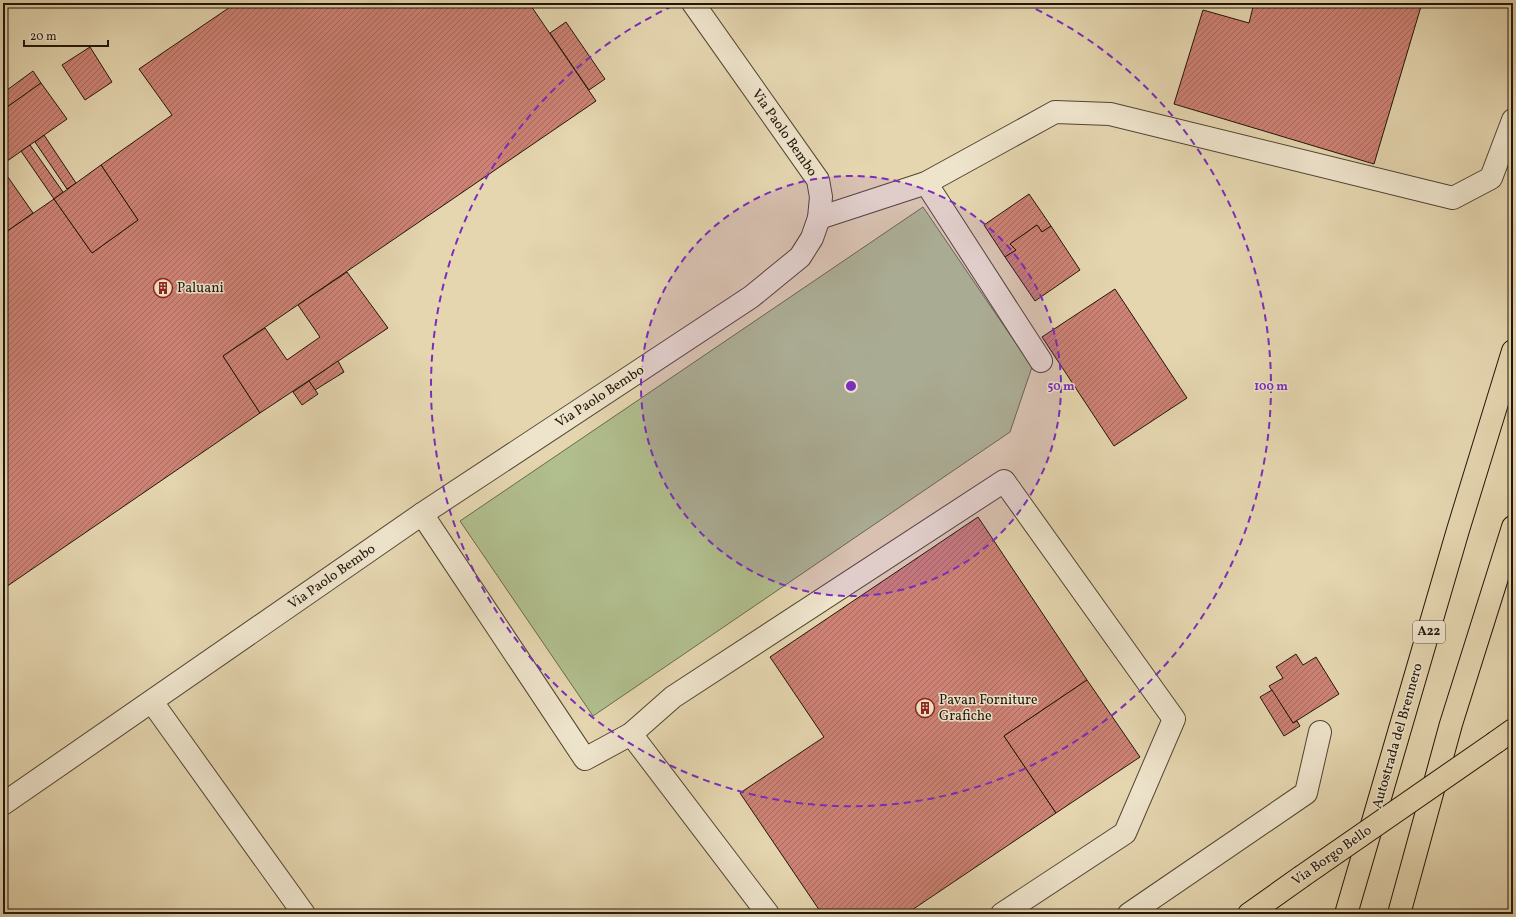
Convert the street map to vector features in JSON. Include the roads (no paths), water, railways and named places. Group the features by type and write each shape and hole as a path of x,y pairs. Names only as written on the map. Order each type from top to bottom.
{"main road":[{"name":"Autostrada del Brennero","path":"1346,914 1458,530 1513,351"},
{"path":"1399,914 1451,724 1513,527"},
{"name":"Via Borgo Bello","path":"1249,914 1505,736"}],"street":[{"name":"Via Paolo Bembo","path":"3,804 422,514 751,297 800,257 812,238 819,218 821,197 818,180 693,3"},
{"path":"819,218 926,183 1056,112 1110,114 1453,198 1491,178 1513,120"},
{"path":"926,183 1041,362"},
{"path":"422,514 585,759 631,734 673,697 1004,481 1174,719 1125,833 1002,914"},
{"path":"152,702 304,914"},
{"path":"1130,914 1306,793 1320,732"},
{"path":"631,734 768,914"}],"place":[{"name":"Paluani","path":"163,288"},
{"name":"Pavan Forniture Grafiche","path":"925,708"}]}
